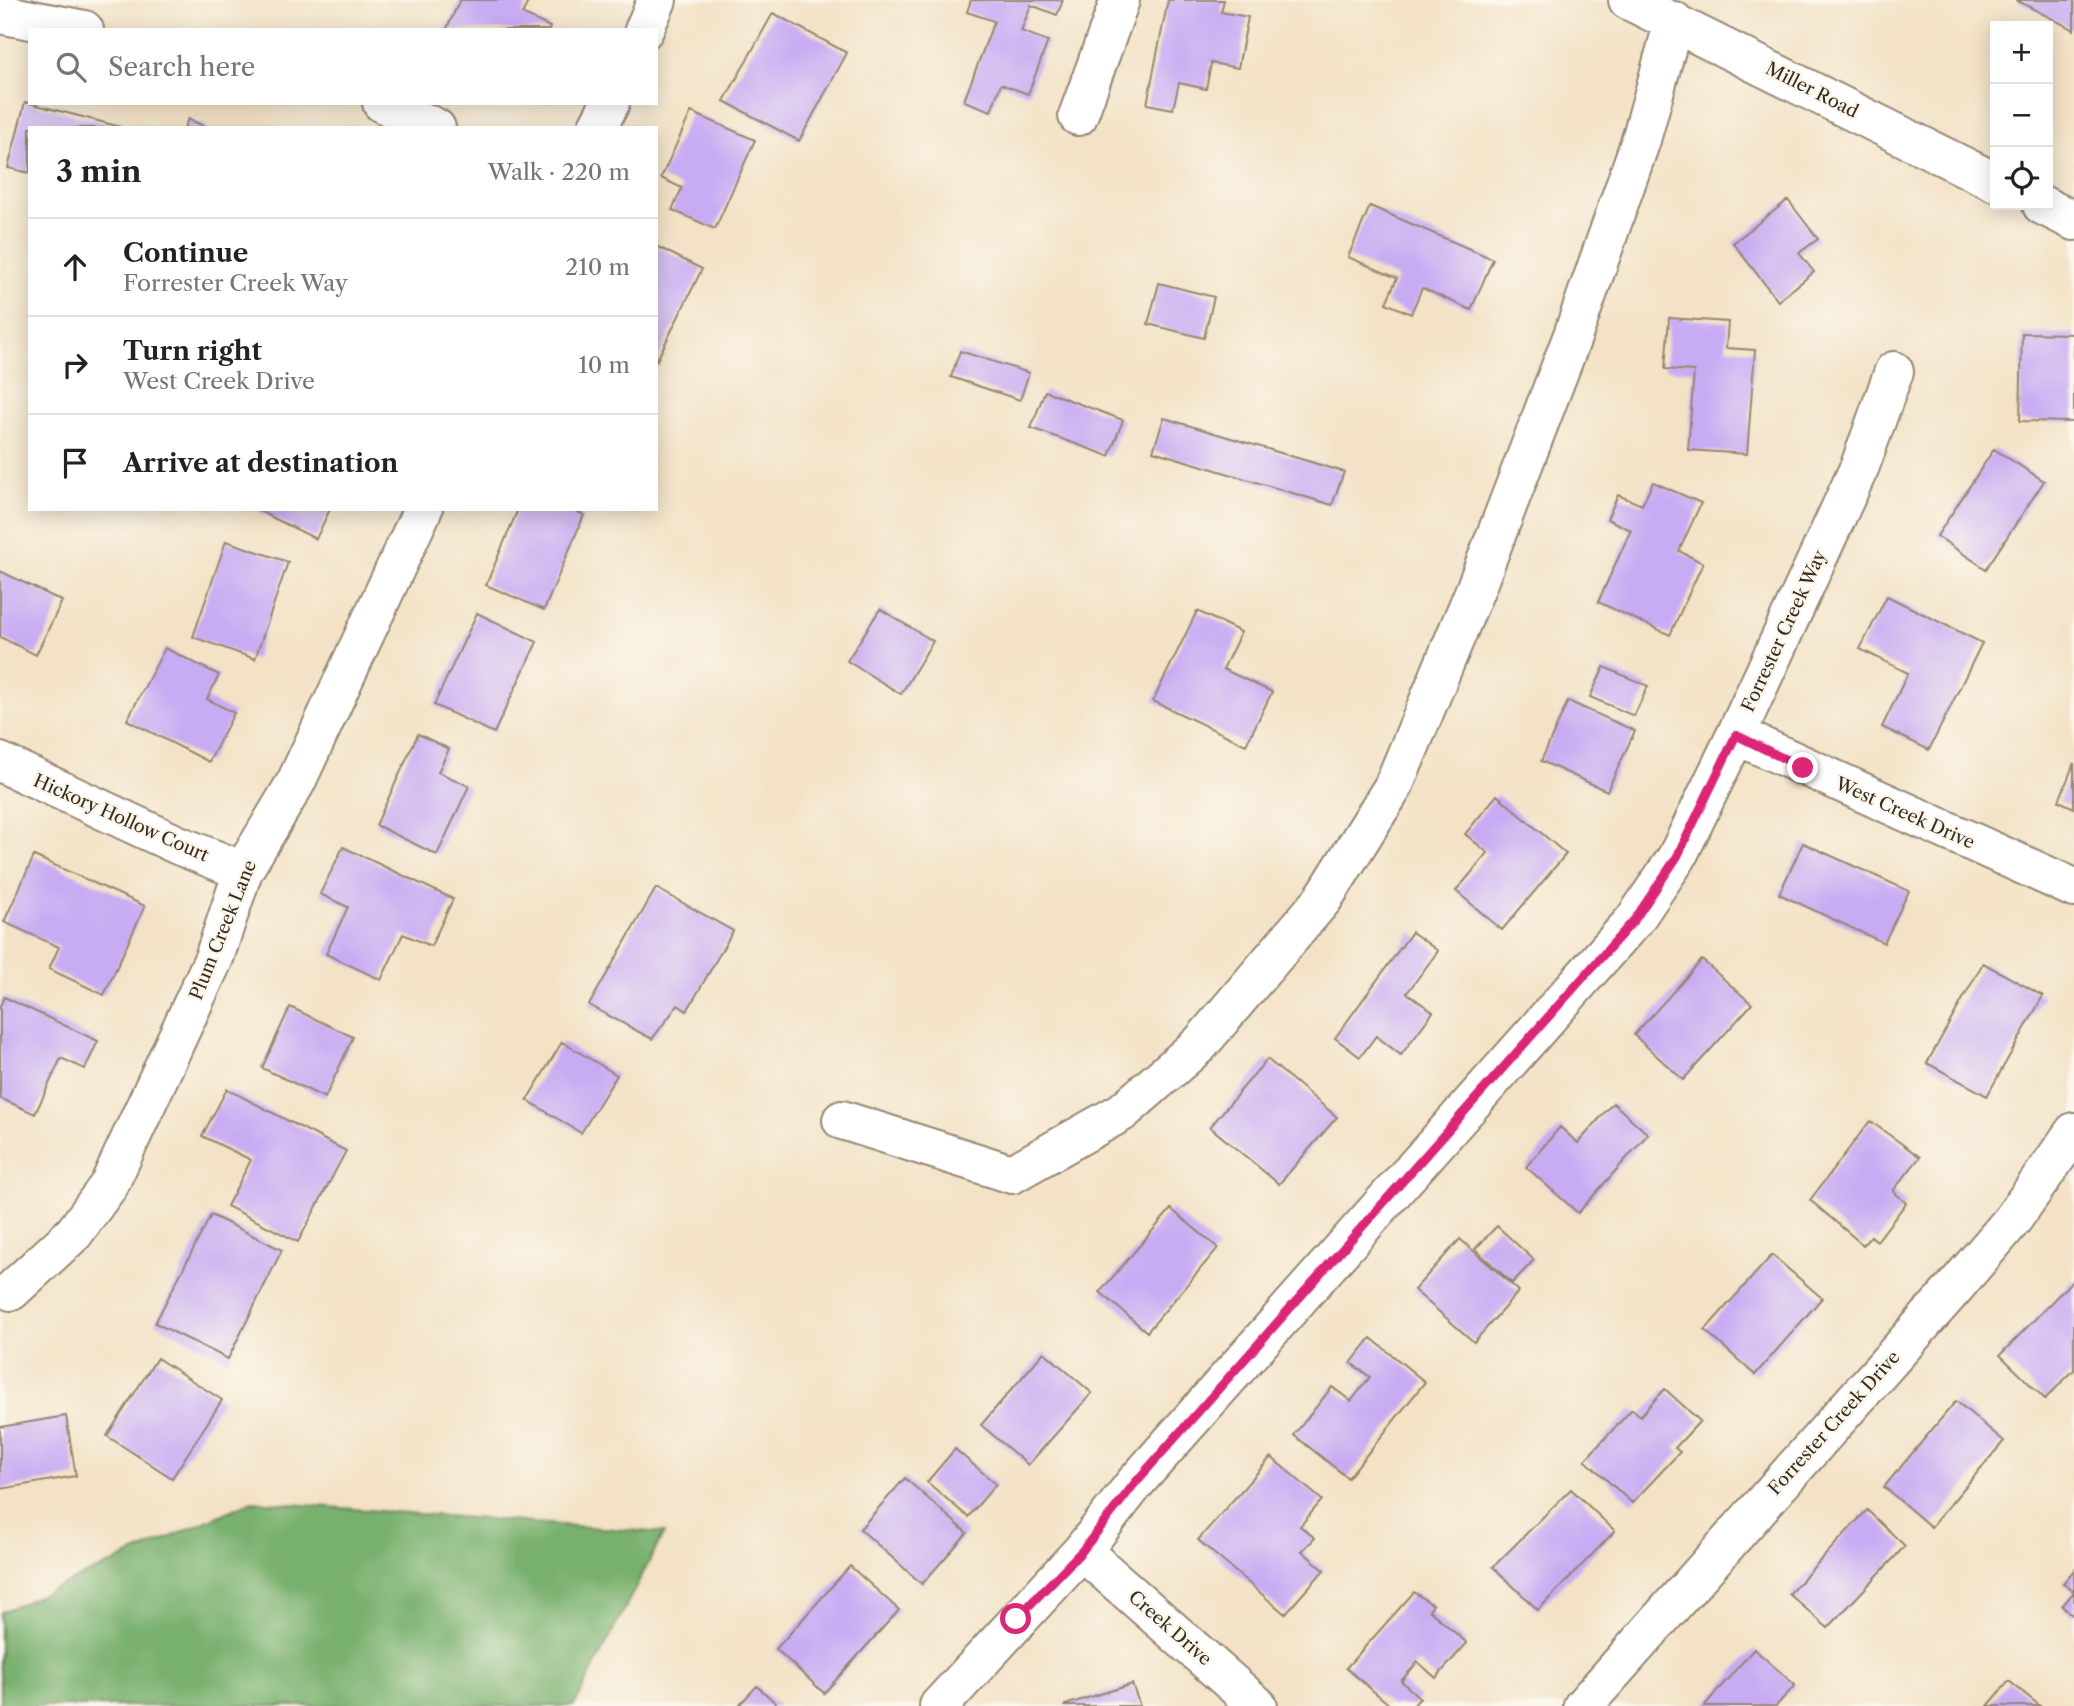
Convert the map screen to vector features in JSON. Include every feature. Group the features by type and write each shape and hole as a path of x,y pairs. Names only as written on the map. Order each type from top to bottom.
{"street":[{"path":"645,28 657,0"},
{"path":"1078,116 1120,0"},
{"name":"Miller Road","path":"1628,0 1990,180"},
{"path":"0,14 74,28"},
{"path":"842,1120 1012,1174 1122,1112 1200,1044 1323,899 1393,787 1475,590 1578,322 1641,140 1674,22"},
{"path":"386,105 432,126"},
{"path":"598,126 609,105"},
{"path":"2052,210 2074,221"},
{"name":"Forrester Creek Way","path":"939,1706 1082,1551 1135,1483 1635,919 1677,857 1736,735 1860,466 1894,371"},
{"name":"Plum Creek Lane","path":"11,1291 74,1233 109,1185 214,958 243,871 296,782 422,511"},
{"name":"West Creek Drive","path":"1736,735 2074,888"},
{"name":"Hickory Hollow Court","path":"0,762 178,845 243,871"},
{"name":"Forrester Creek Drive","path":"1583,1706 1964,1277 2013,1219 2074,1132"},
{"name":"Creek Drive","path":"1082,1551 1258,1706"}],"green space":[{"path":"252,1501 664,1533 574,1706 0,1706 0,1613"}],"building":[{"path":"460,0 529,0 522,14 550,27 550,28 447,28"},
{"path":"971,0 1063,0 1057,15 1031,5 1021,31 1048,41 1028,94 1001,84 991,111 964,101 994,21 967,12"},
{"path":"1168,0 1224,0 1221,12 1248,17 1238,68 1211,63 1206,89 1179,83 1173,109 1147,104"},
{"path":"2016,0 2074,0 2074,30"},
{"path":"773,13 847,53 799,141 724,101"},
{"path":"25,102 28,105 117,126 28,126 28,173 8,168"},
{"path":"691,112 755,140 715,229 672,210 682,188 661,178"},
{"path":"188,119 204,126 185,126"},
{"path":"1788,200 1818,239 1799,253 1814,272 1778,301 1733,243"},
{"path":"1370,206 1493,259 1471,310 1422,288 1411,314 1386,303 1397,278 1348,257"},
{"path":"658,247 702,269 658,358"},
{"path":"1159,283 1214,297 1204,338 1148,324"},
{"path":"1669,318 1728,322 1726,348 1755,350 1747,454 1688,450 1694,371 1665,369"},
{"path":"2022,333 2074,334 2074,422 2020,421"},
{"path":"960,351 1029,373 1020,400 951,377"},
{"path":"1045,391 1123,420 1109,456 1031,428"},
{"path":"1164,418 1344,472 1332,505 1153,451"},
{"path":"1994,449 2044,481 1986,569 1937,536"},
{"path":"1653,482 1701,503 1679,551 1703,563 1670,635 1598,602 1631,530 1607,519 1618,495 1642,505"},
{"path":"259,511 329,511 316,539"},
{"path":"517,511 575,511 584,515 544,610 486,585"},
{"path":"226,541 288,562 255,659 193,637"},
{"path":"0,571 62,601 36,655 0,637"},
{"path":"1887,596 1982,643 1929,750 1882,727 1908,673 1860,649"},
{"path":"880,609 933,641 901,694 847,661"},
{"path":"1197,611 1241,632 1223,669 1272,692 1246,745 1153,701"},
{"path":"477,613 537,642 494,733 434,705"},
{"path":"165,648 219,675 207,699 234,713 209,762 127,720"},
{"path":"1604,667 1648,686 1634,716 1590,697"},
{"path":"1568,701 1635,731 1607,791 1541,761"},
{"path":"418,734 449,749 438,772 469,786 437,855 376,825"},
{"path":"2074,763 2074,808 2059,801"},
{"path":"1497,795 1566,854 1502,930 1456,891 1488,853 1465,834"},
{"path":"1803,843 1909,891 1884,943 1779,894"},
{"path":"343,847 453,899 431,946 403,934 381,980 326,954 348,907 320,894"},
{"path":"34,856 145,906 104,995 49,969 59,947 4,922"},
{"path":"656,888 733,931 687,1011 678,1005 652,1039 589,1005"},
{"path":"1412,932 1438,951 1407,993 1433,1012 1401,1055 1376,1036 1360,1057 1335,1038"},
{"path":"1702,960 1752,1004 1683,1080 1634,1035"},
{"path":"1983,963 2043,996 1987,1096 1927,1063"},
{"path":"4,997 98,1041 85,1069 61,1058 35,1114 0,1098 0,1006"},
{"path":"290,1007 353,1037 325,1098 262,1068"},
{"path":"562,1042 617,1075 581,1133 527,1100"},
{"path":"1267,1059 1337,1117 1279,1184 1210,1127"},
{"path":"227,1089 346,1151 298,1242 227,1206 251,1160 202,1136"},
{"path":"1613,1103 1648,1134 1578,1213 1526,1167 1560,1127 1578,1143"},
{"path":"1870,1121 1920,1157 1893,1191 1906,1203 1877,1241 1871,1236 1863,1245 1810,1200"},
{"path":"1171,1209 1218,1248 1147,1332 1100,1292"},
{"path":"211,1215 282,1250 228,1359 155,1323"},
{"path":"1497,1226 1534,1260 1512,1283 1475,1249"},
{"path":"1460,1239 1519,1291 1474,1342 1414,1290"},
{"path":"1772,1255 1822,1298 1755,1375 1705,1330"},
{"path":"2074,1279 2074,1370 2045,1399 2000,1355"},
{"path":"1371,1338 1425,1382 1348,1478 1294,1435 1332,1387 1351,1401 1370,1377 1351,1363"},
{"path":"1044,1352 1092,1393 1028,1465 981,1425"},
{"path":"157,1358 222,1400 172,1478 107,1436"},
{"path":"1665,1389 1700,1421 1675,1448 1680,1452 1632,1503 1585,1460 1632,1409 1640,1416"},
{"path":"1956,1401 2004,1441 1931,1527 1884,1487"},
{"path":"66,1416 76,1476 0,1489 0,1427"},
{"path":"955,1449 996,1484 968,1517 927,1482"},
{"path":"1271,1457 1322,1500 1300,1526 1315,1538 1302,1551 1324,1570 1285,1614 1198,1540"},
{"path":"905,1478 967,1533 922,1584 860,1529"},
{"path":"1571,1489 1615,1531 1538,1610 1493,1567"},
{"path":"1867,1510 1905,1546 1828,1628 1789,1594"},
{"path":"850,1566 899,1610 824,1693 776,1649"},
{"path":"2074,1570 2074,1592 2063,1583"},
{"path":"1414,1592 1433,1605 1429,1610 1467,1643 1436,1678 1418,1662 1401,1681 1420,1698 1413,1706 1391,1706 1346,1668"},
{"path":"2074,1592 2074,1617 2062,1606"},
{"path":"1754,1649 1795,1685 1776,1706 1704,1706"},
{"path":"2009,1681 2040,1706 1988,1706"},
{"path":"1132,1684 1140,1706 1065,1706 1065,1705"},
{"path":"757,1686 779,1706 738,1706"}],"route":[{"path":"1016,1619 1082,1551 1135,1483 1536,1034 1635,919 1677,857 1736,735 1803,768"}]}
